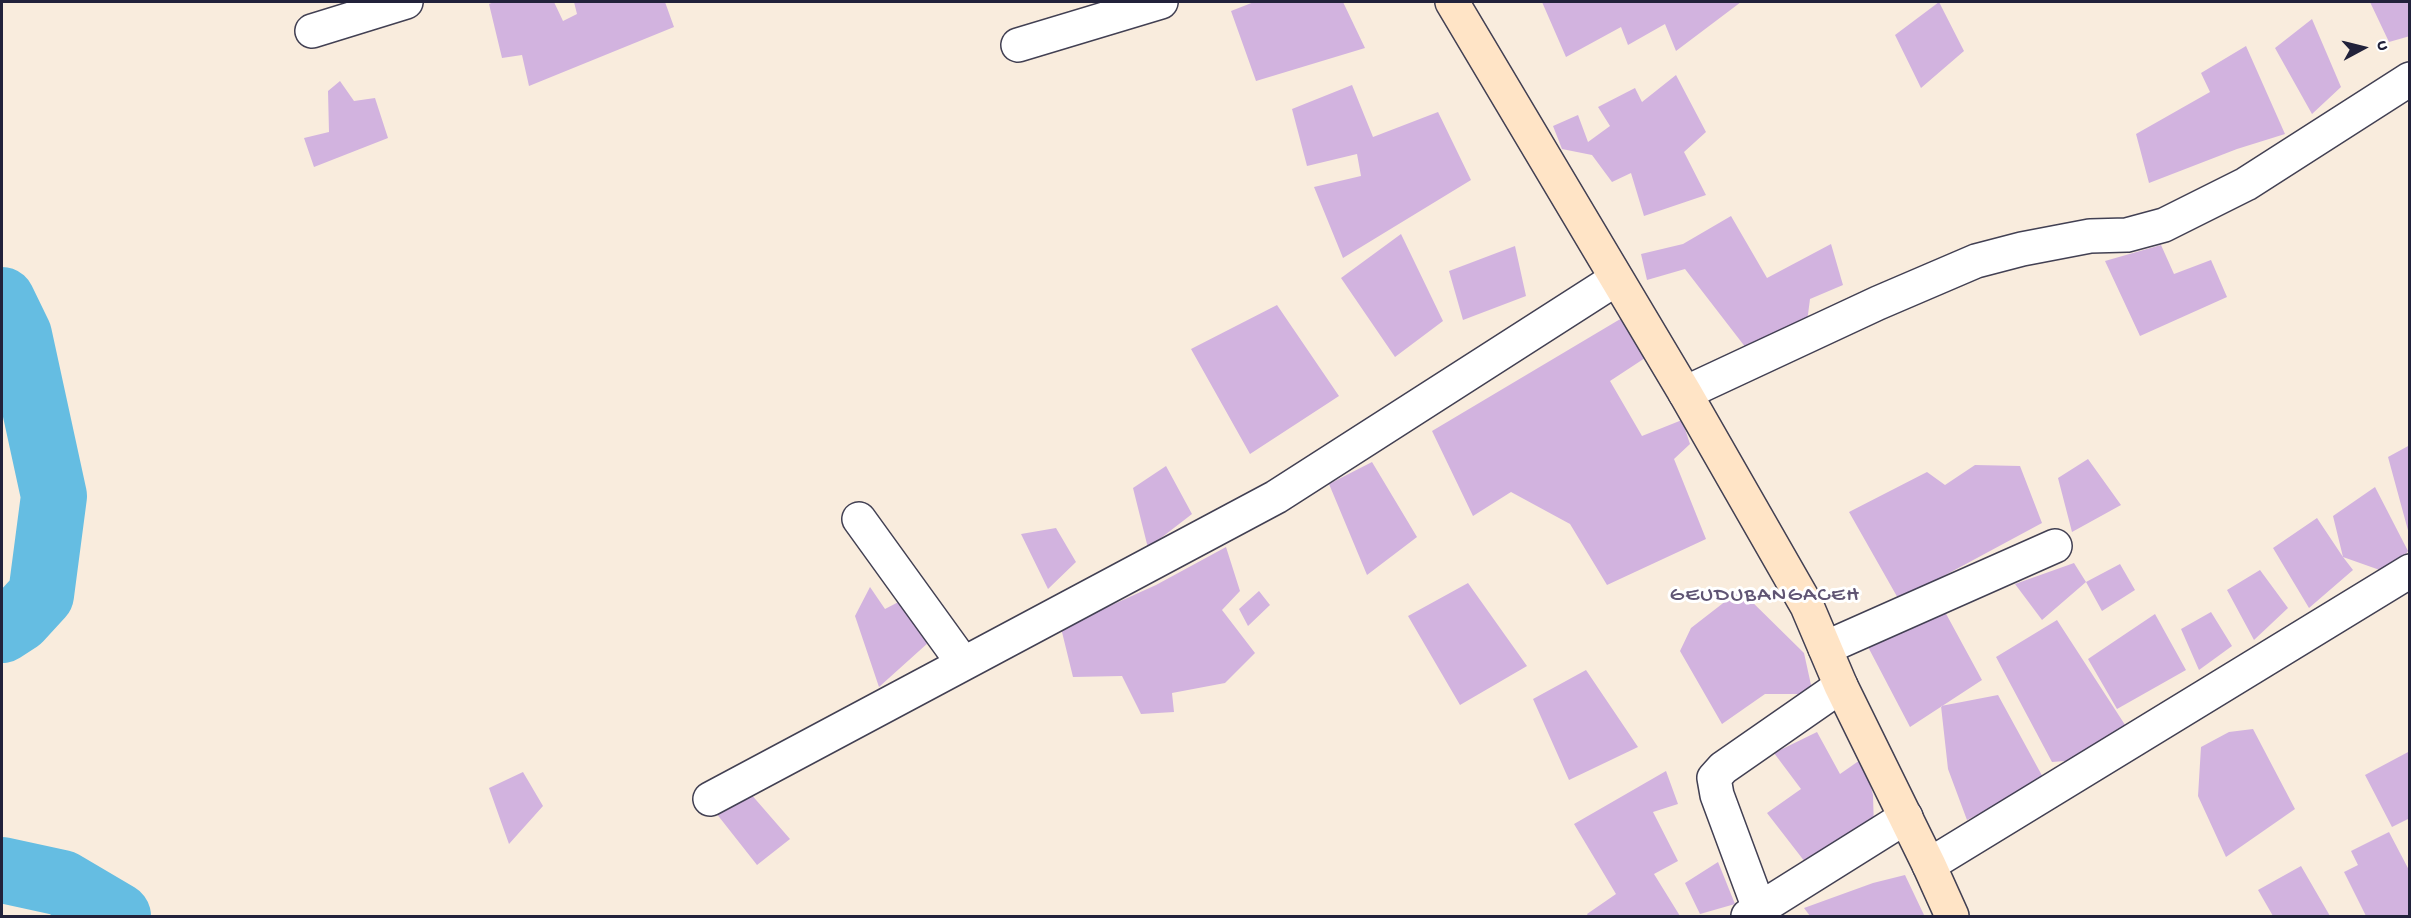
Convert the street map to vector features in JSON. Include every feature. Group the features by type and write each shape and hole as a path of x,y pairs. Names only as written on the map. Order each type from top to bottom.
{"street":[{"path":"312,31 406,2"},
{"path":"1018,45 1161,2"},
{"path":"1452,2 1685,393 1807,606 1841,686 1952,916"},
{"path":"1685,393 1878,303 1976,261 2022,249 2090,236 2127,235 2164,225 2246,184 2409,79"},
{"path":"710,799 1276,497 1616,279"},
{"path":"859,519 963,663"},
{"path":"1826,648 2055,546"},
{"path":"1929,865 2409,571"},
{"path":"1841,686 1723,768 1714,778 1717,795 1754,914 1905,817"}],"building":[{"path":"494,2 554,2 563,21 577,14 574,2 665,2 674,27 529,86 522,55 502,58 489,4"},
{"path":"1254,2 1343,2 1365,48 1256,81 1231,11"},
{"path":"1542,2 1741,2 1676,51 1665,24 1628,45 1621,27 1566,57"},
{"path":"1939,2 1964,51 1921,88 1895,35"},
{"path":"2370,2 2410,2 2410,36 2389,42"},
{"path":"2312,19 2341,87 2312,114 2275,48"},
{"path":"2246,46 2285,134 2237,149 2149,183 2136,134 2210,92 2201,73"},
{"path":"1676,75 1706,132 1684,152 1706,195 1644,216 1631,173 1612,182 1592,155 1562,149 1553,126 1578,115 1588,142 1610,126 1598,107 1635,88 1642,102"},
{"path":"340,81 354,101 375,98 388,138 314,167 304,138 329,132 328,91"},
{"path":"1352,85 1373,137 1438,112 1471,180 1343,258 1314,187 1361,176 1357,154 1307,166 1292,109"},
{"path":"1731,216 1767,278 1831,244 1843,285 1810,299 1807,322 1746,348 1685,269 1647,280 1641,254 1683,244"},
{"path":"1401,234 1443,321 1395,357 1341,278"},
{"path":"2161,245 2174,274 2211,260 2227,297 2140,336 2105,261"},
{"path":"1515,246 1526,296 1463,320 1449,271"},
{"path":"1277,305 1339,396 1250,454 1191,349"},
{"path":"1622,318 1645,358 1610,381 1642,436 1682,420 1690,444 1674,459 1706,539 1607,585 1570,524 1511,492 1473,516 1432,431"},
{"path":"2410,445 2410,533 2409,534 2388,457"},
{"path":"2088,459 2121,505 2072,532 2058,478"},
{"path":"1372,462 1417,537 1367,575 1329,484"},
{"path":"1975,465 2020,466 2042,523 1899,600 1849,512 1927,472 1945,485"},
{"path":"1166,466 1192,514 1148,548 1133,488"},
{"path":"2375,487 2408,551 2391,574 2343,557 2333,516"},
{"path":"2317,518 2353,570 2309,608 2273,548"},
{"path":"1056,528 1076,562 1048,589 1021,534"},
{"path":"1226,547 1240,591 1222,610 1255,653 1225,683 1172,693 1174,712 1141,714 1122,676 1073,677 1061,628 1156,585"},
{"path":"2074,563 2086,582 2042,620 2015,584"},
{"path":"2120,564 2135,590 2102,611 2086,582"},
{"path":"2260,570 2288,608 2254,640 2227,590"},
{"path":"1468,583 1527,666 1460,705 1408,616"},
{"path":"870,587 885,609 910,596 929,642 879,687 855,616"},
{"path":"1740,590 1804,653 1813,694 1765,694 1722,724 1680,651 1691,628"},
{"path":"1259,591 1270,605 1248,626 1239,609"},
{"path":"1944,610 1982,680 1910,727 1867,645"},
{"path":"2211,612 2232,646 2199,670 2181,629"},
{"path":"2155,614 2186,670 2117,709 2088,659"},
{"path":"2057,620 2129,731 2078,760 2052,762 1996,657"},
{"path":"1586,670 1638,747 1569,780 1533,699"},
{"path":"1998,695 2045,781 1967,820 1948,769 1941,706"},
{"path":"2253,729 2295,809 2226,857 2198,796 2201,747 2229,732"},
{"path":"1817,732 1840,774 1863,758 1873,795 1874,829 1805,862 1767,813 1801,789 1774,753"},
{"path":"2410,751 2410,818 2392,827 2365,775"},
{"path":"1666,771 1678,804 1653,812 1678,861 1654,874 1680,916 1588,916 1587,914 1616,894 1574,824"},
{"path":"523,772 543,806 509,844 489,788"},
{"path":"750,793 790,839 757,865 716,813"},
{"path":"2389,832 2410,872 2410,916 2366,916 2344,872 2358,865 2351,851"},
{"path":"1718,862 1735,904 1700,914 1685,883"},
{"path":"2301,866 2330,916 2273,916 2258,890"},
{"path":"1905,875 1924,915 1810,916 1804,908 1873,883"}],"waterway":[{"path":"2,300 19,335 54,496 41,595 19,619 2,630"},
{"path":"2,870 62,883 118,916"}],"district":[{"name":"GEUDUBANGACEH","path":"1765,597"}]}
